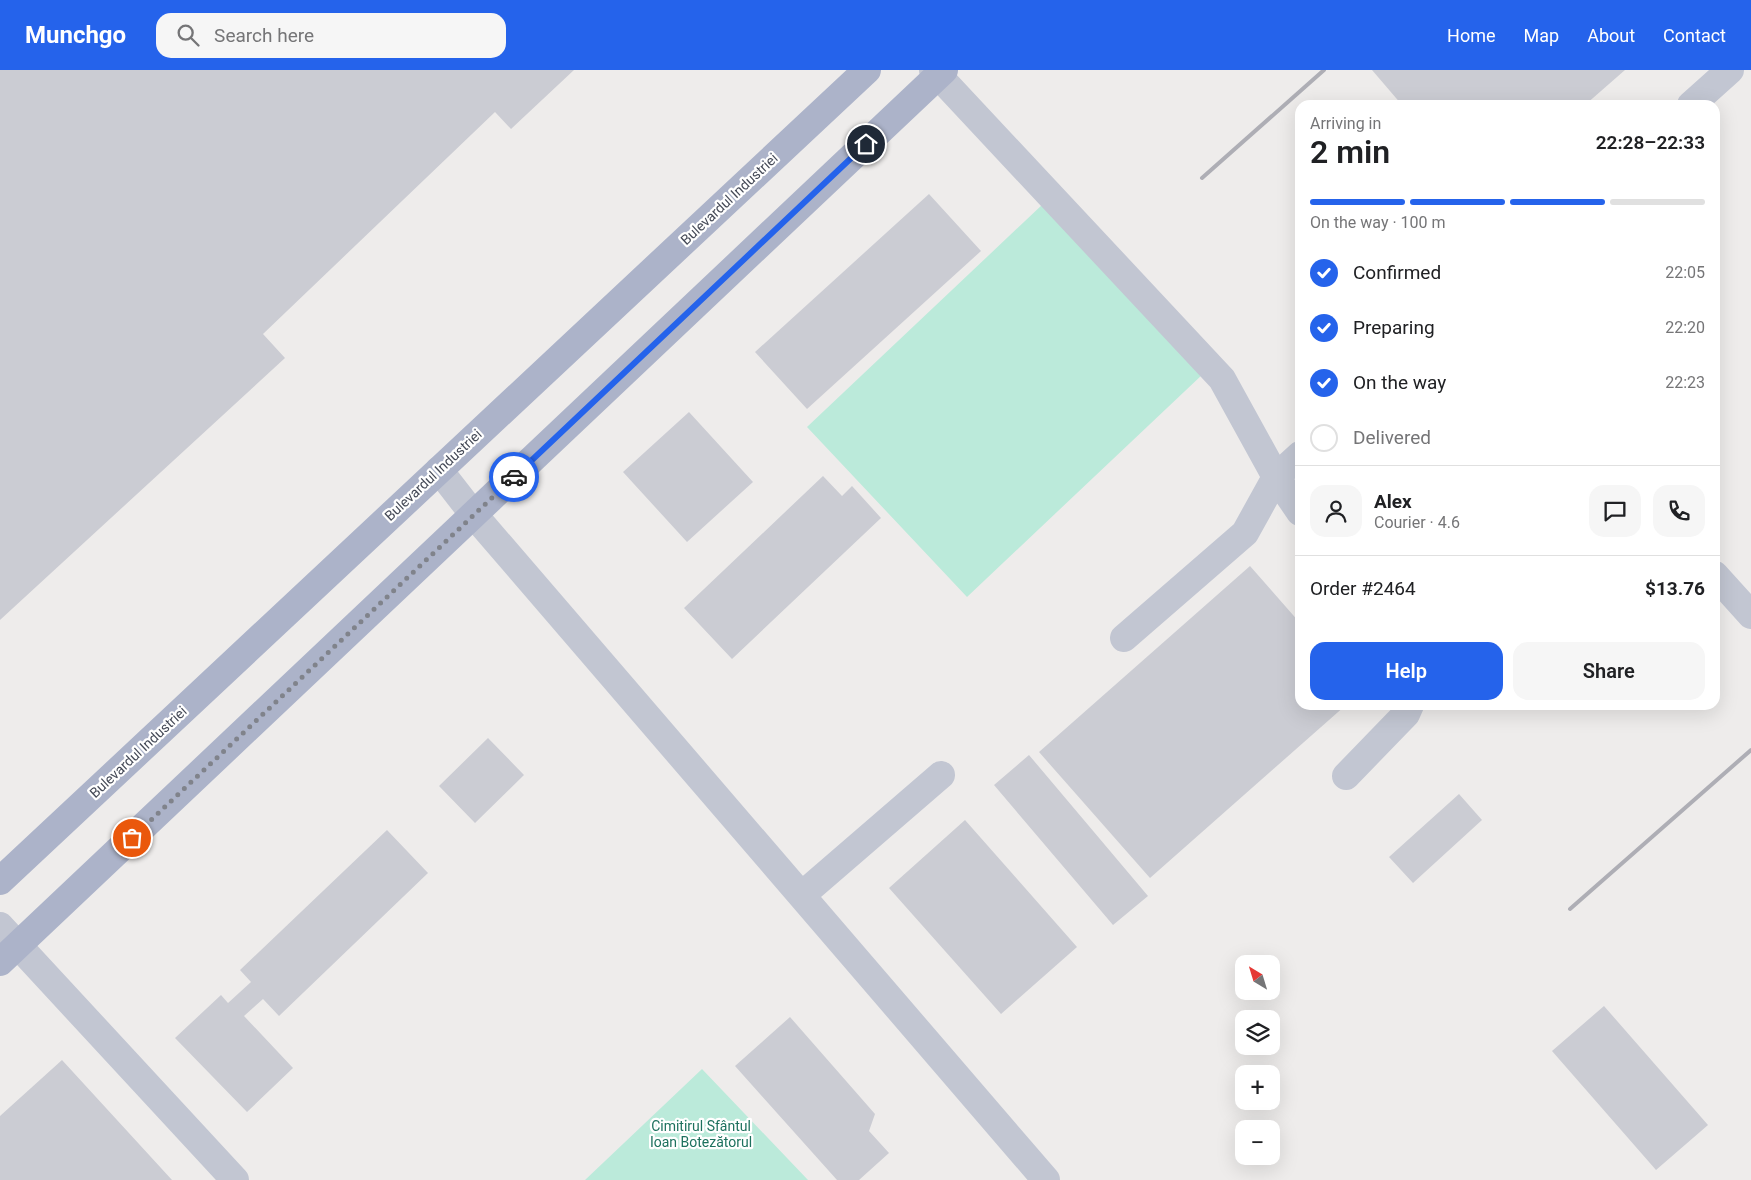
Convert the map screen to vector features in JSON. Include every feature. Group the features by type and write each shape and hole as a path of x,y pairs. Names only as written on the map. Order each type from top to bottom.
{"main road":[{"name":"Bulevardul Industriei","path":"0,880 867,70"},
{"path":"6,945 474,515 938,72"}],"street":[{"path":"1697,100 1730,70"},
{"path":"938,72 1222,379 1276,476 1295,504"},
{"path":"1124,638 1246,533 1276,476 1295,459"},
{"path":"439,470 474,515 1046,1180"},
{"path":"1720,581 1751,615"},
{"path":"1346,776 1408,710"},
{"path":"802,895 941,775"},
{"path":"6,945 235,1180"}],"green space":[{"path":"1043,204 1203,374 967,597 807,427"},
{"name":"Cimitirul Sfântul Ioan Botezătorul","path":"702,1069 808,1180 585,1180"}],"building":[{"path":"0,70 574,70 511,129 495,112 263,334 285,358 0,620"},
{"path":"1372,70 1625,70 1591,100 1398,100"},
{"path":"929,194 981,251 807,409 755,352"},
{"path":"689,412 753,482 687,542 623,472"},
{"path":"823,476 842,496 852,486 881,518 732,659 684,608"},
{"path":"1250,566 1295,617 1295,710 1340,710 1150,878 1039,752"},
{"path":"488,738 524,775 475,823 439,786"},
{"path":"1029,755 1148,896 1113,925 994,785"},
{"path":"1459,794 1482,820 1413,883 1389,857"},
{"path":"965,820 1077,947 1001,1014 889,888"},
{"path":"387,830 428,873 279,1016 263,999 244,1016 293,1068 247,1112 175,1038 221,995 228,1003 251,982 240,970"},
{"path":"1604,1006 1708,1125 1656,1170 1552,1051"},
{"path":"790,1017 875,1114 869,1131 889,1153 859,1180 837,1180 735,1066"},
{"path":"62,1060 172,1180 0,1180 0,1116"}],"railway":[{"path":"1202,178 1324,70"},
{"path":"1570,909 1751,750"}],"way so far":[{"path":"132,838 514,477"}],"route":[{"path":"514,477 866,144"}]}
